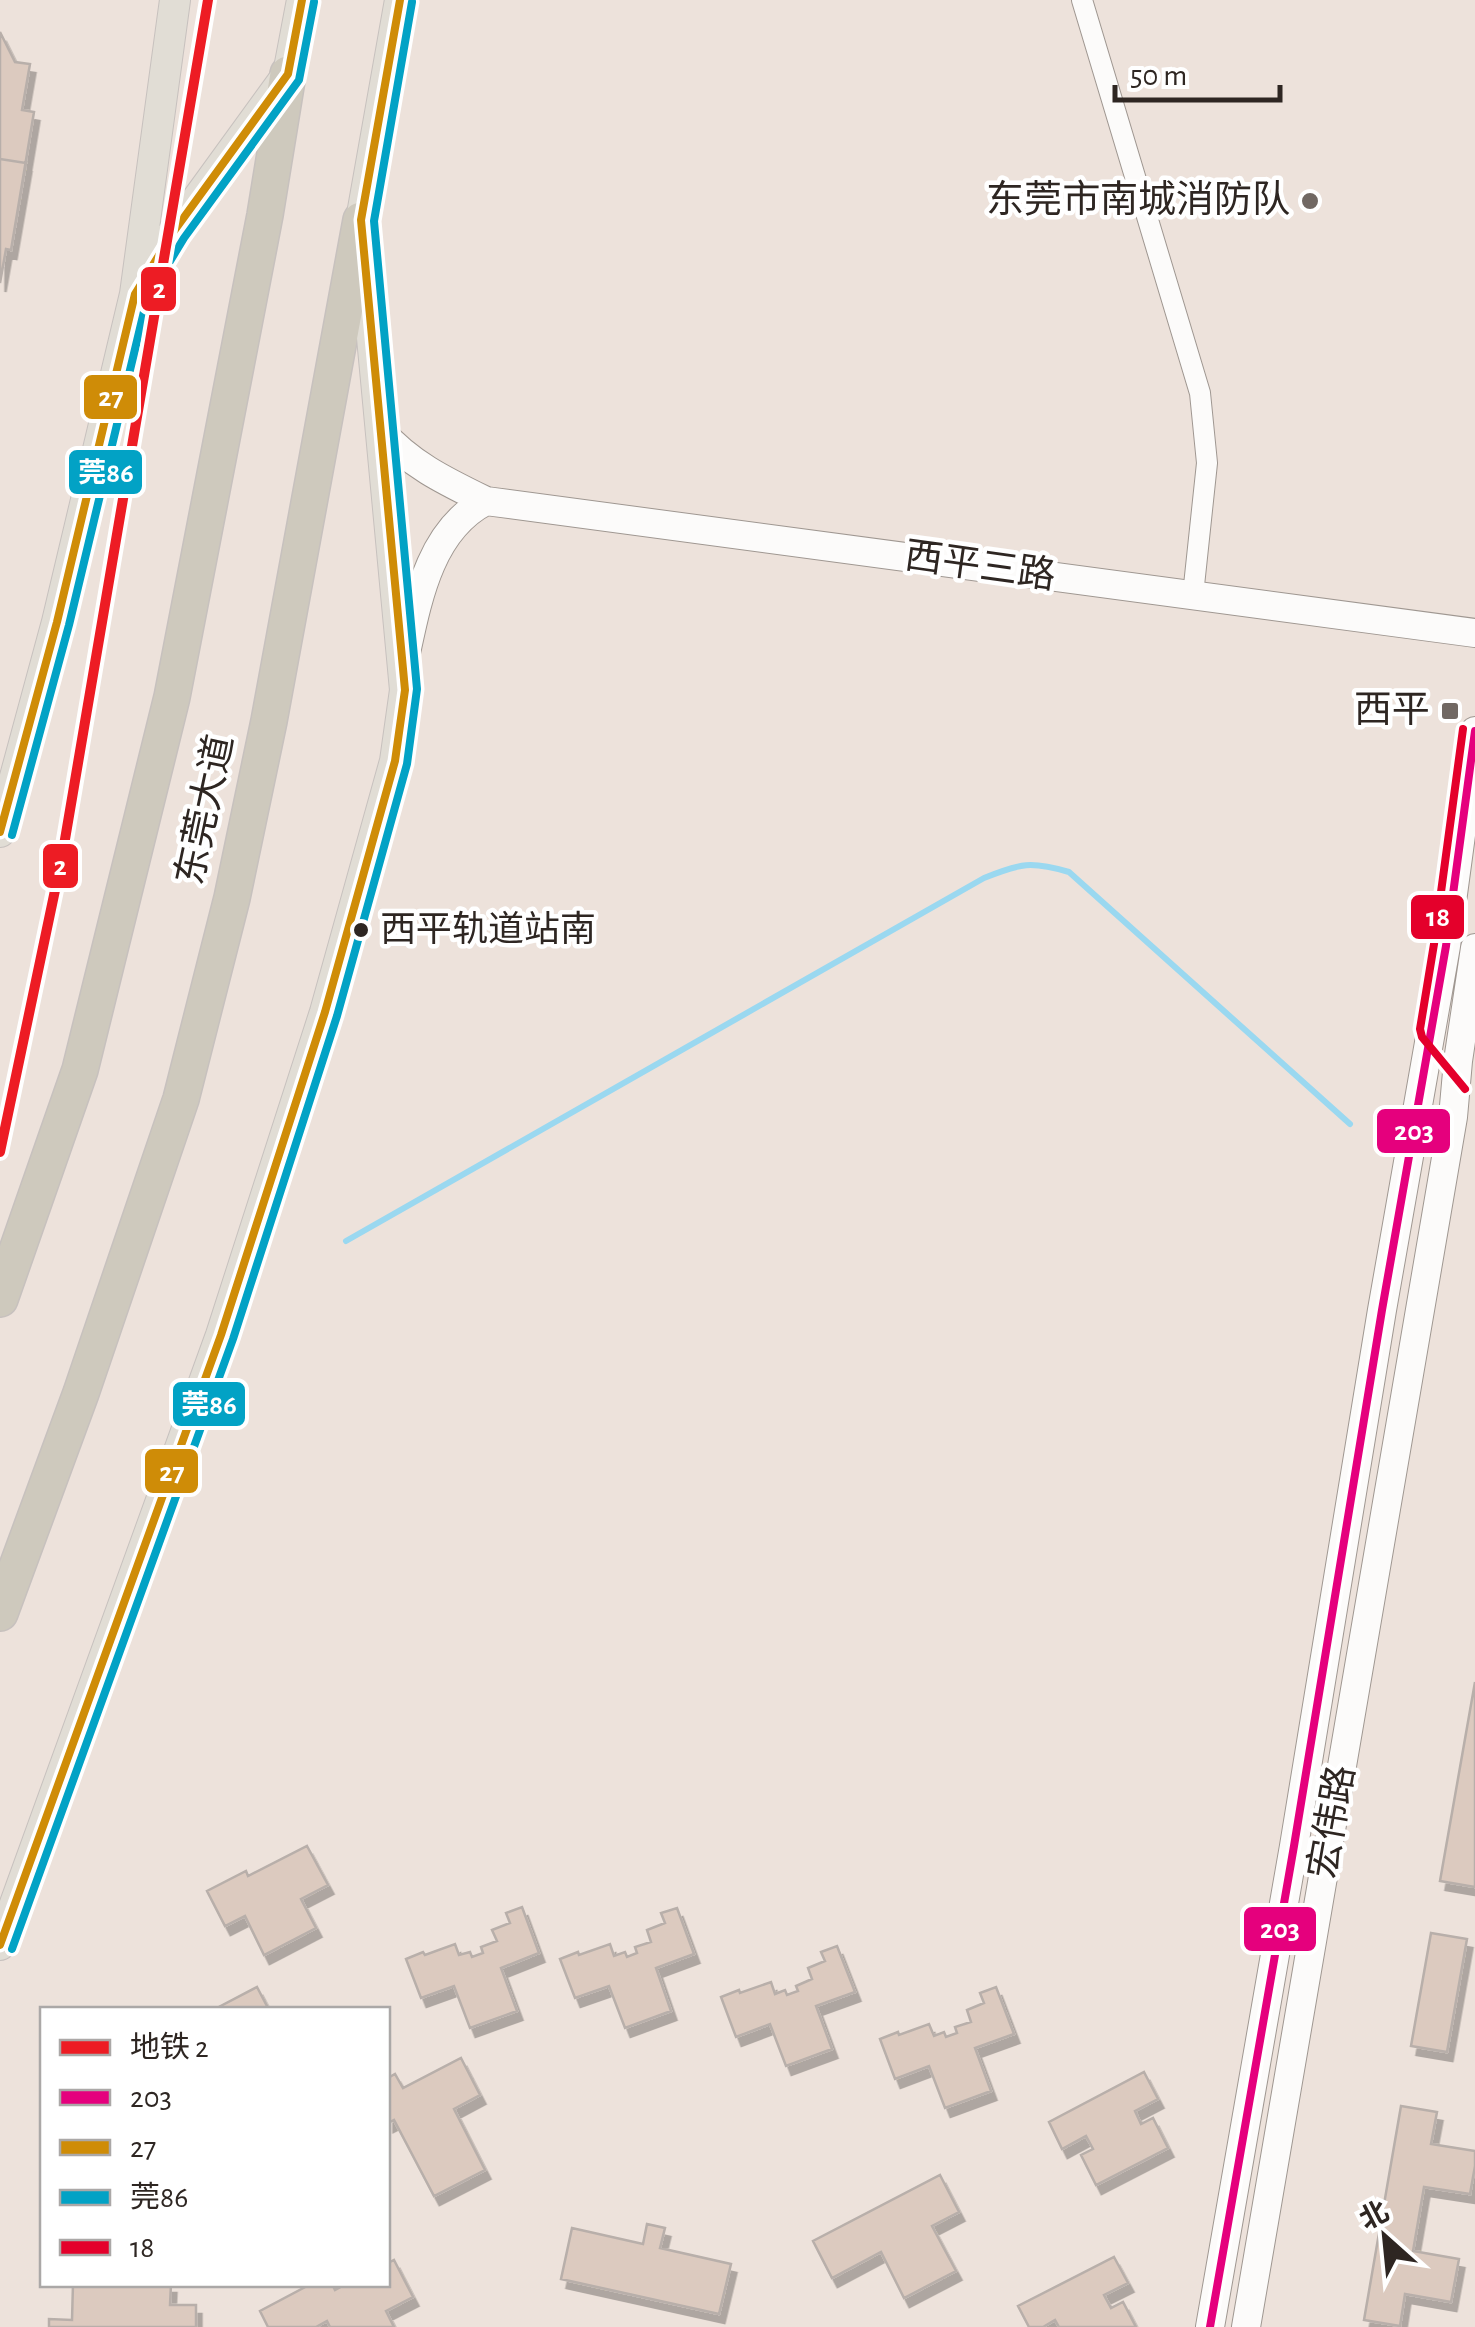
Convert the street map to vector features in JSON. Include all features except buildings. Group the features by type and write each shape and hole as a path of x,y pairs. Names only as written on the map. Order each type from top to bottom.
{"highway":[{"name":"东莞大道","path":"0,1298 80,1070 172,697 265,215 288,74"},
{"name":"东莞大道","path":"0,1613 181,1099 232,898 269,722 361,220"}],"main road":[{"path":"0,832 56,622 135,294 175,0"},
{"name":"东莞大道","path":"288,74 302,0"},
{"name":"东莞大道","path":"361,220 400,3"},
{"path":"135,294 174,230 288,74"},
{"path":"0,1945 221,1334 326,1012 395,762 405,690 361,220"}],"street":[{"path":"1082,0 1200,393 1206,463 1192,595"},
{"name":"西平三路","path":"381,431 396,450 486,501 1475,633"},
{"path":"403,668 417,599 438,546 467,511 486,501"},
{"path":"1468,1058 1434,1018 1475,731"},
{"path":"1468,1058 1475,948"},
{"name":"宏伟路","path":"1210,2327 1434,1018"},
{"name":"宏伟路","path":"1246,2327 1418,1316 1453,1117 1468,1058"}],"waterway":[{"path":"346,1241 984,878 1026,865 1069,872 1350,1124"}],"metro line":[{"name":"2","path":"0,1152 62,857 208,0"}],"transit line":[{"name":"27","path":"0,832 57,622 135,294 174,231 288,74 302,0"},
{"name":"27","path":"0,1945 221,1335 325,1012 395,761 405,690 361,220 400,0"},
{"name":"莞86","path":"12,835 69,625 147,299 184,238 299,80 314,2"},
{"name":"莞86","path":"12,1949 233,1339 337,1016 407,764 417,689 374,221 412,2"},
{"name":"18","path":"1463,729 1420,1029 1422,1037 1465,1089"},
{"name":"203","path":"1210,2327 1446,946 1475,731"}],"place":[{"name":"东莞市南城消防队","path":"1310,201"},
{"name":"西平","path":"1450,711"},
{"name":"西平轨道站南","path":"361,930"}]}
